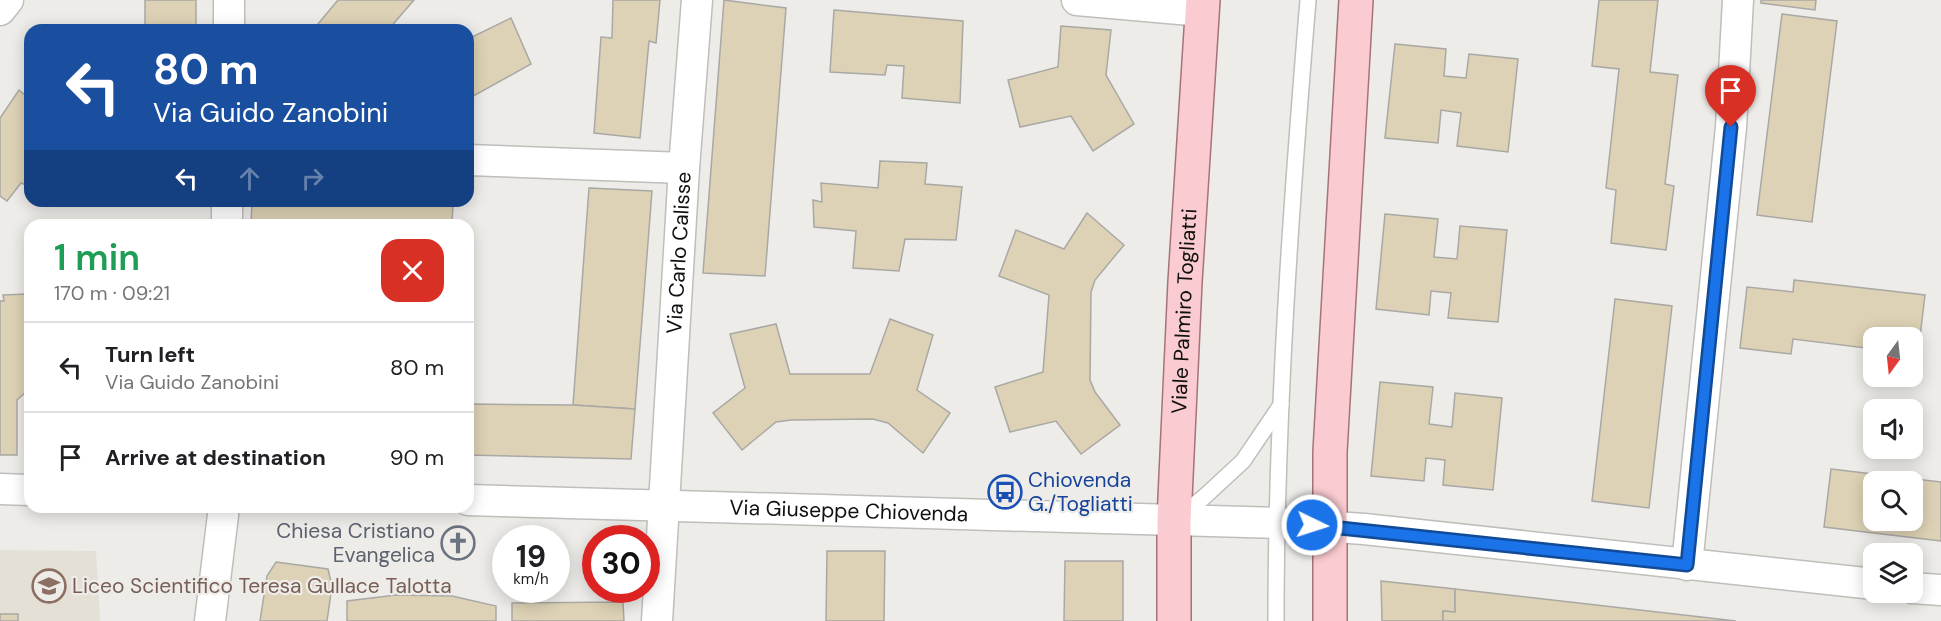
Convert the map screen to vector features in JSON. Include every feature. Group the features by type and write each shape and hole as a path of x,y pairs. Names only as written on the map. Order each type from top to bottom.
{"main road":[{"path":"1330,621 1330,452 1356,0"},
{"name":"Viale Palmiro Togliatti","path":"1174,621 1174,520 1185,282 1202,6"}],"street":[{"path":"0,10 8,0"},
{"path":"229,0 229,24"},
{"name":"Via Carlo Calisse","path":"657,621 684,168 697,0"},
{"path":"1077,0 1202,6"},
{"path":"1687,565 1731,127 1738,0"},
{"path":"474,160 684,168"},
{"path":"0,489 24,490"},
{"name":"Via Giuseppe Chiovenda","path":"474,500 1330,526 1863,583"},
{"path":"210,621 223,513"},
{"path":"1923,589 1941,590"}],"lane":[{"path":"1276,621 1281,405 1289,254 1308,0"},
{"path":"1174,520 1203,498 1243,461 1281,405"}],"shaded area":[{"name":"Liceo Scientifico Teresa Gullace Talotta","path":"0,550 96,551 100,621 0,621"}],"building":[{"path":"145,0 196,0 196,24 145,24"},
{"path":"338,0 414,0 393,24 318,24"},
{"path":"613,0 660,0 656,43 649,41 640,138 594,133 601,37 612,38"},
{"path":"724,0 786,8 765,276 703,273"},
{"path":"1599,0 1658,0 1650,72 1678,75 1665,184 1674,186 1666,250 1611,243 1616,190 1606,188 1619,69 1592,66"},
{"path":"1761,0 1816,0 1815,10 1761,3"},
{"path":"834,10 963,21 960,103 902,98 904,66 887,65 885,75 830,72"},
{"path":"1782,14 1837,21 1812,222 1757,215"},
{"path":"511,18 531,64 474,96 474,36"},
{"path":"1061,26 1111,30 1106,75 1134,124 1093,151 1071,116 1020,127 1008,80 1058,67"},
{"path":"1395,44 1446,49 1444,76 1466,78 1469,54 1518,59 1508,152 1457,146 1461,113 1441,110 1438,143 1385,138"},
{"path":"19,90 24,94 24,184 21,183 7,201 0,196 0,118"},
{"path":"880,161 927,163 925,184 962,187 956,240 905,239 899,271 853,268 856,231 814,227 813,200 822,202 821,183 878,188"},
{"path":"589,188 652,191 635,409 573,405"},
{"path":"252,207 453,207 452,219 251,219"},
{"path":"1087,213 1124,245 1095,280 1091,292 1090,380 1095,392 1120,425 1081,454 1056,421 1010,432 995,387 1043,372 1049,295 999,276 1016,230 1064,249"},
{"path":"1385,214 1438,219 1434,257 1457,259 1460,226 1507,230 1498,322 1448,318 1451,293 1431,291 1429,315 1376,309"},
{"path":"1794,280 1925,295 1921,327 1863,327 1863,348 1793,339 1791,354 1740,348 1747,287 1793,292"},
{"path":"24,294 24,394 17,400 17,455 0,455 0,301 4,301 3,295"},
{"path":"1615,299 1672,306 1649,508 1592,501"},
{"path":"890,319 933,335 917,390 950,413 923,453 888,423 873,419 776,422 742,450 713,413 745,388 730,334 776,324 790,374 870,374"},
{"path":"1380,382 1433,387 1429,424 1452,427 1455,393 1502,398 1493,490 1443,485 1445,460 1426,458 1424,481 1371,476"},
{"path":"474,404 573,405 635,409 631,459 474,455"},
{"path":"1831,469 1863,473 1863,531 1923,531 1923,480 1941,482 1941,541 1824,527"},
{"path":"827,551 885,551 884,621 826,621"},
{"path":"1065,561 1123,561 1123,621 1064,621"},
{"path":"276,562 328,569 332,586 327,621 260,621 267,576"},
{"path":"1381,581 1455,589 1455,612 1443,611 1443,621 1382,621"},
{"path":"1455,589 1736,621 1443,621 1443,611 1455,612"},
{"path":"396,595 452,596 496,606 496,621 347,621 347,601"},
{"path":"512,603 623,603 624,621 512,621"},
{"path":"0,614 18,614 18,621 0,621"}],"place":[{"name":"Chiovenda G./Togliatti","path":"1005,492"},
{"name":"Chiesa Cristiano Evangelica","path":"458,543"},
{"name":"Liceo Scientifico Teresa Gullace Talotta","path":"49,586"}],"route":[{"path":"1312,525 1687,565 1731,127"}]}
